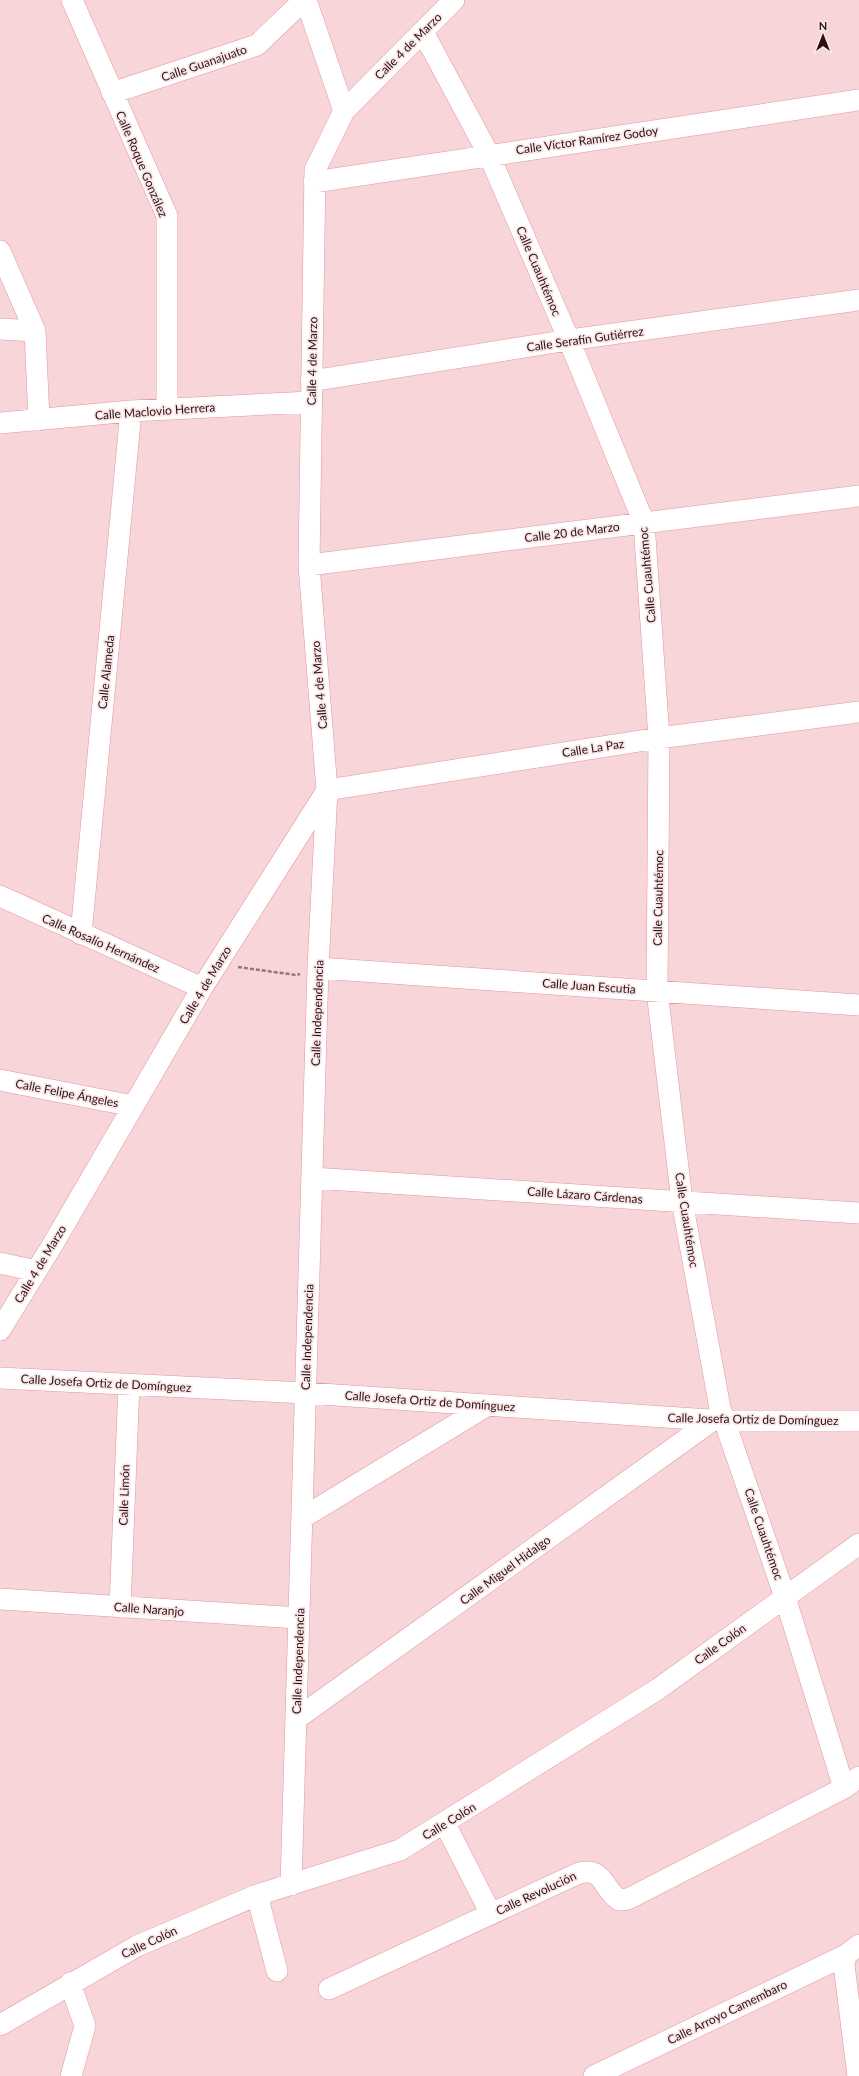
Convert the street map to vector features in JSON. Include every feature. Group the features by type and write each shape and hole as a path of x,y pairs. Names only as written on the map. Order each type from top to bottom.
{"street":[{"name":"Calle Roque González","path":"72,0 112,94 167,216 167,409"},
{"name":"Calle Guanajuato","path":"112,94 257,45 305,0"},
{"path":"305,0 344,111"},
{"name":"Calle 4 de Marzo","path":"0,1330 134,1106 202,988 327,790 309,565 315,170 344,111 454,0"},
{"name":"Calle Cuauhtémoc","path":"423,32 489,155 569,340 644,523 659,738 657,991 682,1201 720,1408 719,1420 785,1597 851,1783"},
{"name":"Calle Víctor Ramírez Godoy","path":"314,182 859,100"},
{"path":"0,251 35,331 39,420"},
{"name":"Calle Serafín Gutiérrez","path":"311,381 569,340 859,300"},
{"path":"0,329 35,331"},
{"name":"Calle Maclovio Herrera","path":"0,423 131,411 311,402"},
{"name":"Calle Alameda","path":"81,934 131,411"},
{"name":"Calle 20 de Marzo","path":"309,565 859,496"},
{"name":"Calle La Paz","path":"327,790 659,738 859,712"},
{"name":"Calle Independencia","path":"291,1885 318,968 327,790"},
{"name":"Calle Rosalío Hernández","path":"0,896 202,988"},
{"name":"Calle Juan Escutia","path":"318,968 859,1005"},
{"name":"Calle Felipe Ángeles","path":"0,1080 134,1106"},
{"name":"Calle Lázaro Cárdenas","path":"312,1178 859,1213"},
{"path":"0,1263 36,1271"},
{"name":"Calle Josefa Ortiz de Domínguez","path":"0,1378 306,1393 719,1420 859,1421"},
{"name":"Calle Limón","path":"120,1607 129,1384"},
{"path":"302,1518 488,1405"},
{"name":"Calle Miguel Hidalgo","path":"296,1719 719,1420"},
{"name":"Calle Colón","path":"0,2025 70,1983 137,1946 257,1896 400,1850 444,1824 658,1689 859,1544"},
{"name":"Calle Naranjo","path":"0,1599 299,1618"},
{"name":"Calle Revolución","path":"329,1989 579,1873 589,1871 599,1875 612,1896 619,1900 628,1899 851,1783"},
{"path":"444,1824 492,1914"},
{"path":"257,1896 277,1971"},
{"path":"853,1950 844,1965 858,2076"},
{"name":"Calle Arroyo Camembaro","path":"594,2076 853,1950"},
{"path":"70,1983 85,2026 70,2076"}],"path":[{"path":"218,964 296,975 318,968"}]}
